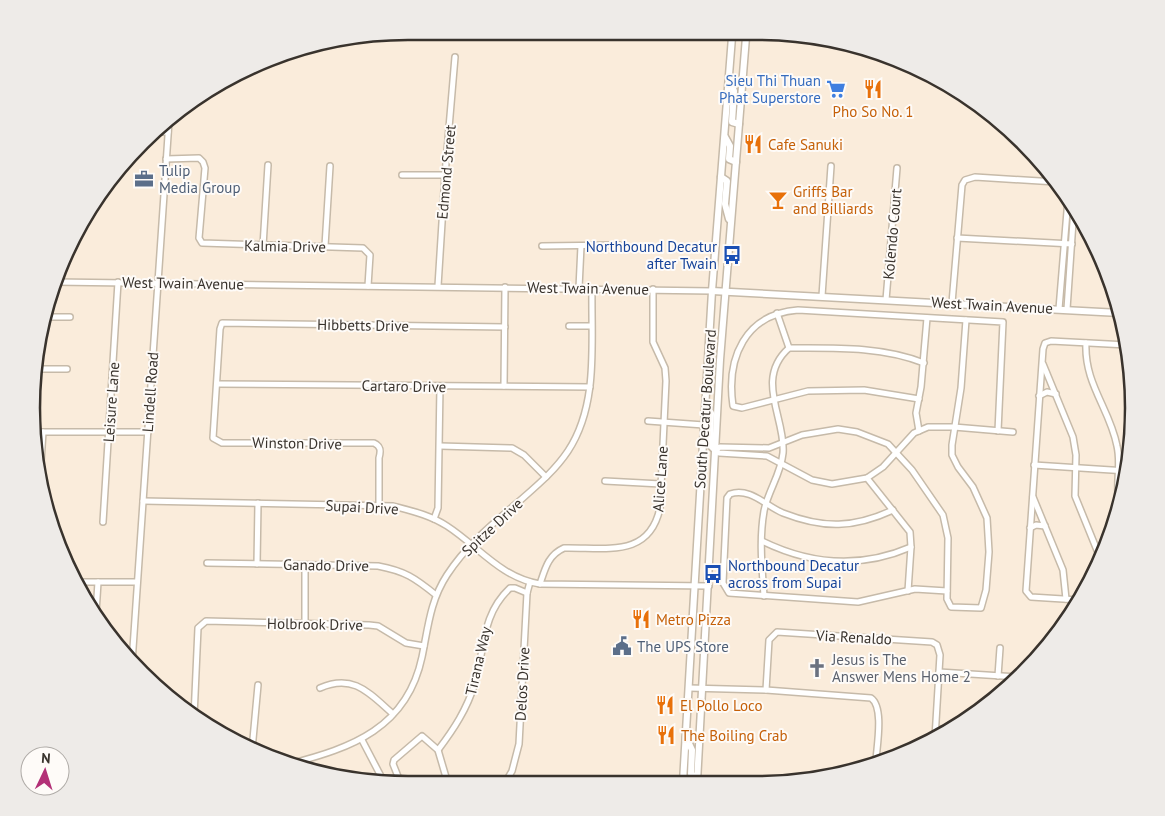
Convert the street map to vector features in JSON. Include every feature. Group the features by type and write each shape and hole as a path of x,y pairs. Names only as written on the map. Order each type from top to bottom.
{"main road":[{"name":"South Decatur Boulevard","path":"683,776 712,291 732,40"},
{"name":"South Decatur Boulevard","path":"697,776 725,292 746,40"},
{"path":"729,76 734,91 732,122 739,124"},
{"path":"724,136 730,146 729,159 736,162"},
{"path":"721,177 727,181 725,204 731,225"},
{"name":"West Twain Avenue","path":"712,291 1112,312"},
{"path":"705,404 711,413 710,445 716,450"},
{"path":"686,736 692,750 691,774 693,776"}],"street":[{"name":"Edmond Street","path":"438,286 455,57"},
{"name":"Lindell Road","path":"133,653 168,128"},
{"name":"Kalmia Drive","path":"166,159 198,158 203,162 205,168 199,238 202,243 358,247 367,251 370,260 368,286"},
{"path":"263,246 268,165"},
{"path":"325,246 330,166"},
{"path":"822,296 831,166"},
{"name":"Kolendo Court","path":"886,300 897,168"},
{"path":"402,174 445,175"},
{"path":"952,303 962,185 965,180 975,178 1047,182"},
{"path":"1059,309 1067,210"},
{"path":"1067,309 1073,220"},
{"path":"957,238 1072,244"},
{"path":"542,246 618,246"},
{"path":"579,288 581,246"},
{"name":"West Twain Avenue","path":"63,282 712,291"},
{"name":"Leisure Lane","path":"103,522 118,282"},
{"path":"504,386 505,287"},
{"name":"Spitze Drive","path":"302,760 362,740 384,724 393,714 412,687 418,674 428,618 436,595 448,574 471,545 546,477 568,451 577,435 587,406 590,387 592,289"},
{"name":"Alice Lane","path":"540,584 550,557 558,550 564,548 627,547 644,540 657,521 661,484 666,381 665,368 654,342 653,289"},
{"path":"919,399 895,394 847,390 808,391 742,408 733,406 731,393 737,352 741,343 760,321 777,313 798,310 1003,322 998,431"},
{"path":"777,313 789,348"},
{"path":"52,317 70,317"},
{"path":"919,431 916,422 924,363 927,318"},
{"path":"966,320 961,388 954,427 952,455 958,467 973,487 987,518 989,552 986,590 981,608 951,607 947,599 948,538 943,514 934,499 896,452 888,444 857,432 838,429 802,435 769,448 720,447 716,450 719,453 767,456 782,462 790,470 812,480 832,484 867,478 883,467 896,452 914,433 928,428 954,427 1013,432"},
{"name":"Hibbetts Drive","path":"218,384 220,329 222,323 505,327"},
{"path":"569,326 591,326"},
{"path":"1071,599 1031,597 1026,593 1044,345 1048,341 1119,345"},
{"path":"1086,343 1087,370 1116,440 1118,482"},
{"path":"764,596 760,563 766,504 782,462 783,443 772,400 775,371 780,355 789,348 892,352 924,363"},
{"path":"1042,362 1075,443 1077,503 1096,551"},
{"path":"42,369 67,369"},
{"name":"Cartaro Drive","path":"218,384 590,387"},
{"name":"Winston Drive","path":"218,384 212,435 215,440 222,443 374,442 381,451 378,458 379,505"},
{"path":"434,519 438,508 440,386"},
{"path":"1039,396 1047,392 1056,394"},
{"path":"648,421 704,425"},
{"path":"42,445 43,432 148,432"},
{"path":"440,446 512,448 524,455 546,477"},
{"path":"1034,465 1118,470"},
{"path":"867,478 910,532 911,547 908,591"},
{"path":"605,481 661,484"},
{"path":"894,510 871,520 845,525 816,523 781,512 745,494 735,492 727,498 723,583 729,593 858,602 915,589 947,592"},
{"path":"1032,494 1063,570 1066,599"},
{"name":"Supai Drive","path":"143,501 379,505 420,513 434,519 506,572 528,582 540,584 709,586"},
{"path":"257,564 258,503"},
{"path":"1030,528 1036,525 1045,526"},
{"path":"762,541 803,558 848,563 868,561 911,547"},
{"name":"Ganado Drive","path":"207,563 378,566 401,570 413,576 436,595"},
{"path":"305,565 305,624"},
{"path":"84,582 137,582"},
{"path":"97,604 98,582"},
{"name":"Delos Drive","path":"509,776 518,744 525,592 528,582"},
{"name":"Tirana Way","path":"438,750 455,727 470,698 479,665 485,628 491,612 510,588 525,592"},
{"name":"Holbrook Drive","path":"194,707 198,628 206,621 378,626 406,644 424,646"},
{"name":"Via Renaldo","path":"766,690 768,640 772,634 777,632 917,640 937,645 940,655 939,672"},
{"path":"998,676 1000,648"},
{"path":"936,729 939,672 1008,676"},
{"path":"320,688 333,684 362,687 393,714"},
{"path":"253,742 258,685"},
{"path":"688,688 766,690 866,697 875,701 879,710 876,756"},
{"path":"398,776 393,764 394,760 422,736 438,750 446,776"},
{"path":"362,740 380,775"}],"place":[{"name":"Sieu Thi Thuan Phat Superstore","path":"836,89"},
{"name":"Pho So No. 1","path":"873,89"},
{"name":"Cafe Sanuki","path":"753,144"},
{"name":"Tulip Media Group","path":"144,179"},
{"name":"Griffs Bar and Billiards","path":"778,200"},
{"name":"Northbound Decatur after Twain","path":"732,255"},
{"name":"Northbound Decatur across from Supai","path":"713,574"},
{"name":"Metro Pizza","path":"641,619"},
{"name":"The UPS Store","path":"622,646"},
{"name":"Jesus is The Answer Mens Home 2","path":"817,668"},
{"name":"El Pollo Loco","path":"665,705"},
{"name":"The Boiling Crab","path":"666,735"}]}
